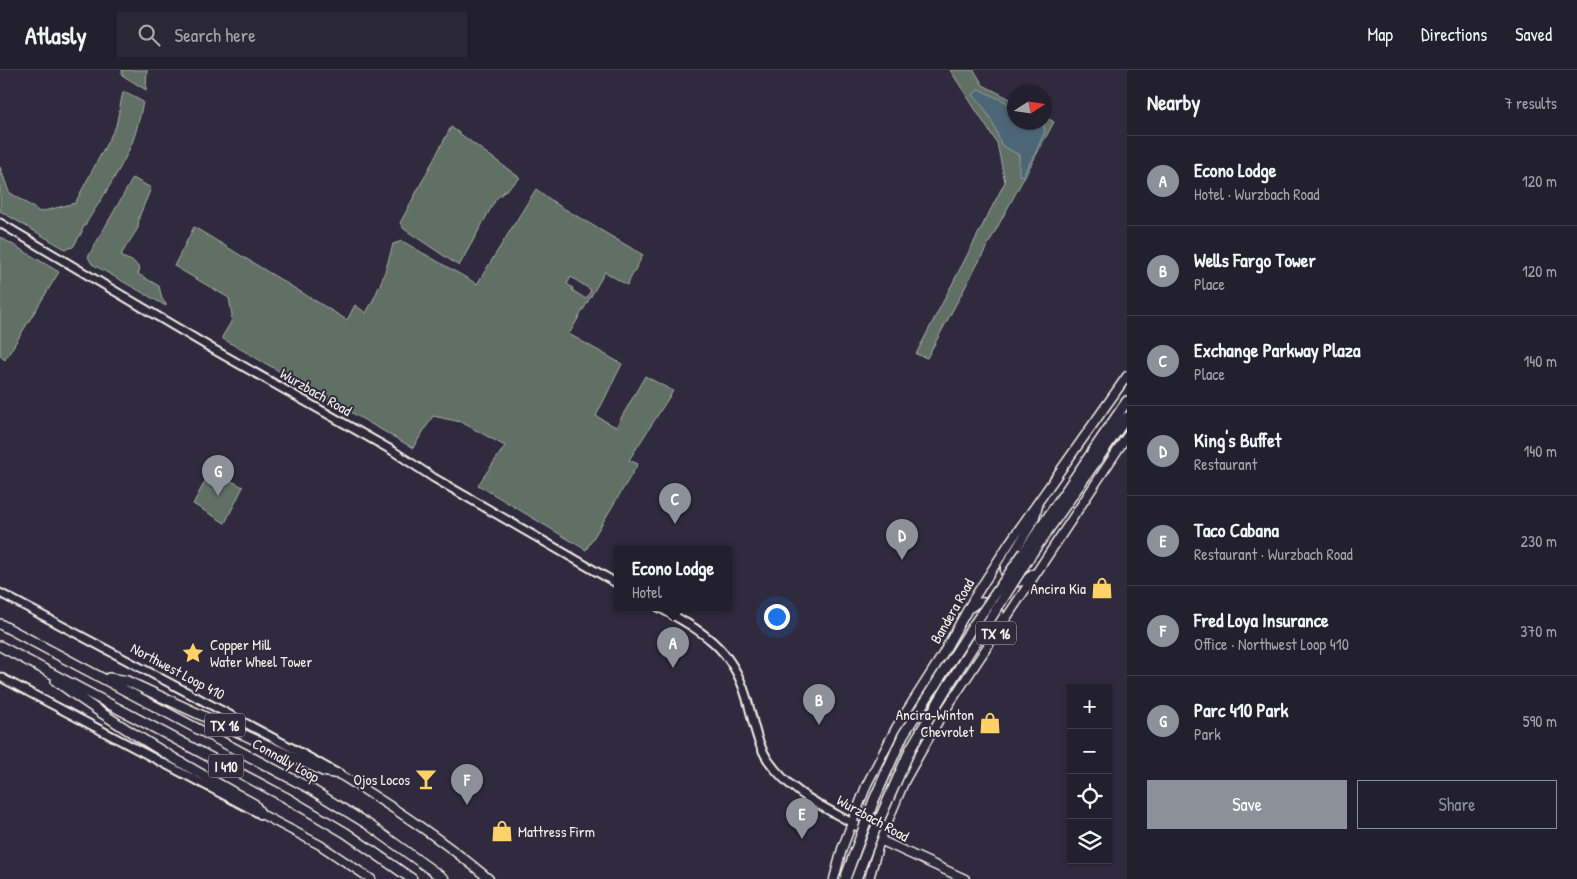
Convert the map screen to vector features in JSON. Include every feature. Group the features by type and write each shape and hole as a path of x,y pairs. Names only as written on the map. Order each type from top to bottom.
{"highway":[{"path":"856,879 874,832 911,748 1027,554 1127,401"},
{"path":"845,879 874,800 903,735 975,623 1127,417"},
{"name":"Connally Loop","path":"0,624 323,796 394,842 444,879"},
{"name":"I 410","path":"0,646 305,808 412,879"},
{"path":"34,664 82,700 158,750 254,804 260,814"},
{"name":"TX 16","path":"101,677 127,681 323,771 339,774"}],"main road":[{"name":"Wurzbach Road","path":"0,223 614,582"},
{"name":"Bandera Road","path":"834,879 842,849 868,784 896,728 940,659 992,570 1127,376"},
{"name":"TX 16","path":"869,879 880,840 905,780 940,718 1127,436"},
{"path":"1039,501 1034,520 1005,566 1005,572 1010,578 1022,582 1026,580 1050,552"},
{"name":"Northwest Loop 410","path":"0,593 279,740 339,774 411,820 489,879"},
{"path":"961,622 970,608 977,603 990,604 999,612 999,622 981,656"},
{"name":"Wurzbach Road","path":"665,611 704,634 716,644 731,663 743,686 760,746 767,759 787,784 880,840 965,879"},
{"path":"0,678 320,845 371,879"}],"green space":[{"path":"122,70 147,70 146,90 122,75"},
{"path":"950,70 974,70 983,85 1007,97 1007,130 1050,130 927,358 916,354 1005,182 997,143"},
{"path":"123,92 143,102 132,143 109,188 73,247 65,249 0,211 0,167 9,192 40,212 75,203 116,126"},
{"path":"451,127 520,178 496,199 459,266 404,229 400,223"},
{"path":"133,178 151,188 139,217 138,228 122,253 122,257 134,262 140,269 138,274 159,286 166,306 92,264 88,257"},
{"path":"536,189 558,205 643,255 627,285 605,272 569,334 622,364 596,416 616,427 645,376 673,391 629,460 638,464 586,550 478,485 505,446 461,422 433,416 413,448 223,339 222,337 231,322 232,315 229,298 174,266 194,227 347,320 355,305 366,313 382,279 393,244 402,241 477,284","holes":["571,277 591,290 586,299 572,290 573,288 567,284"]},
{"path":"0,237 59,272 5,360 0,356"},
{"path":"211,470 243,487 225,523 193,504"}],"water":[{"path":"979,89 1007,103 1007,130 1045,130 1036,152 1022,176 1019,175 1019,155 1001,145 990,118 973,95"}],"place":[{"name":"Parc 410 Park","path":"218,496"},
{"name":"Exchange Parkway Plaza","path":"675,524"},
{"name":"King's Buffet","path":"902,560"},
{"name":"Ancira Kia","path":"1102,588"},
{"name":"Copper Mill Water Wheel Tower","path":"193,653"},
{"name":"Econo Lodge","path":"673,668"},
{"name":"Ancira-Winton Chevrolet","path":"990,723"},
{"name":"Wells Fargo Tower","path":"819,725"},
{"name":"Ojos Locos","path":"426,779"},
{"name":"Fred Loya Insurance","path":"467,805"},
{"name":"Mattress Firm","path":"502,831"},
{"name":"Taco Cabana","path":"802,839"}]}
